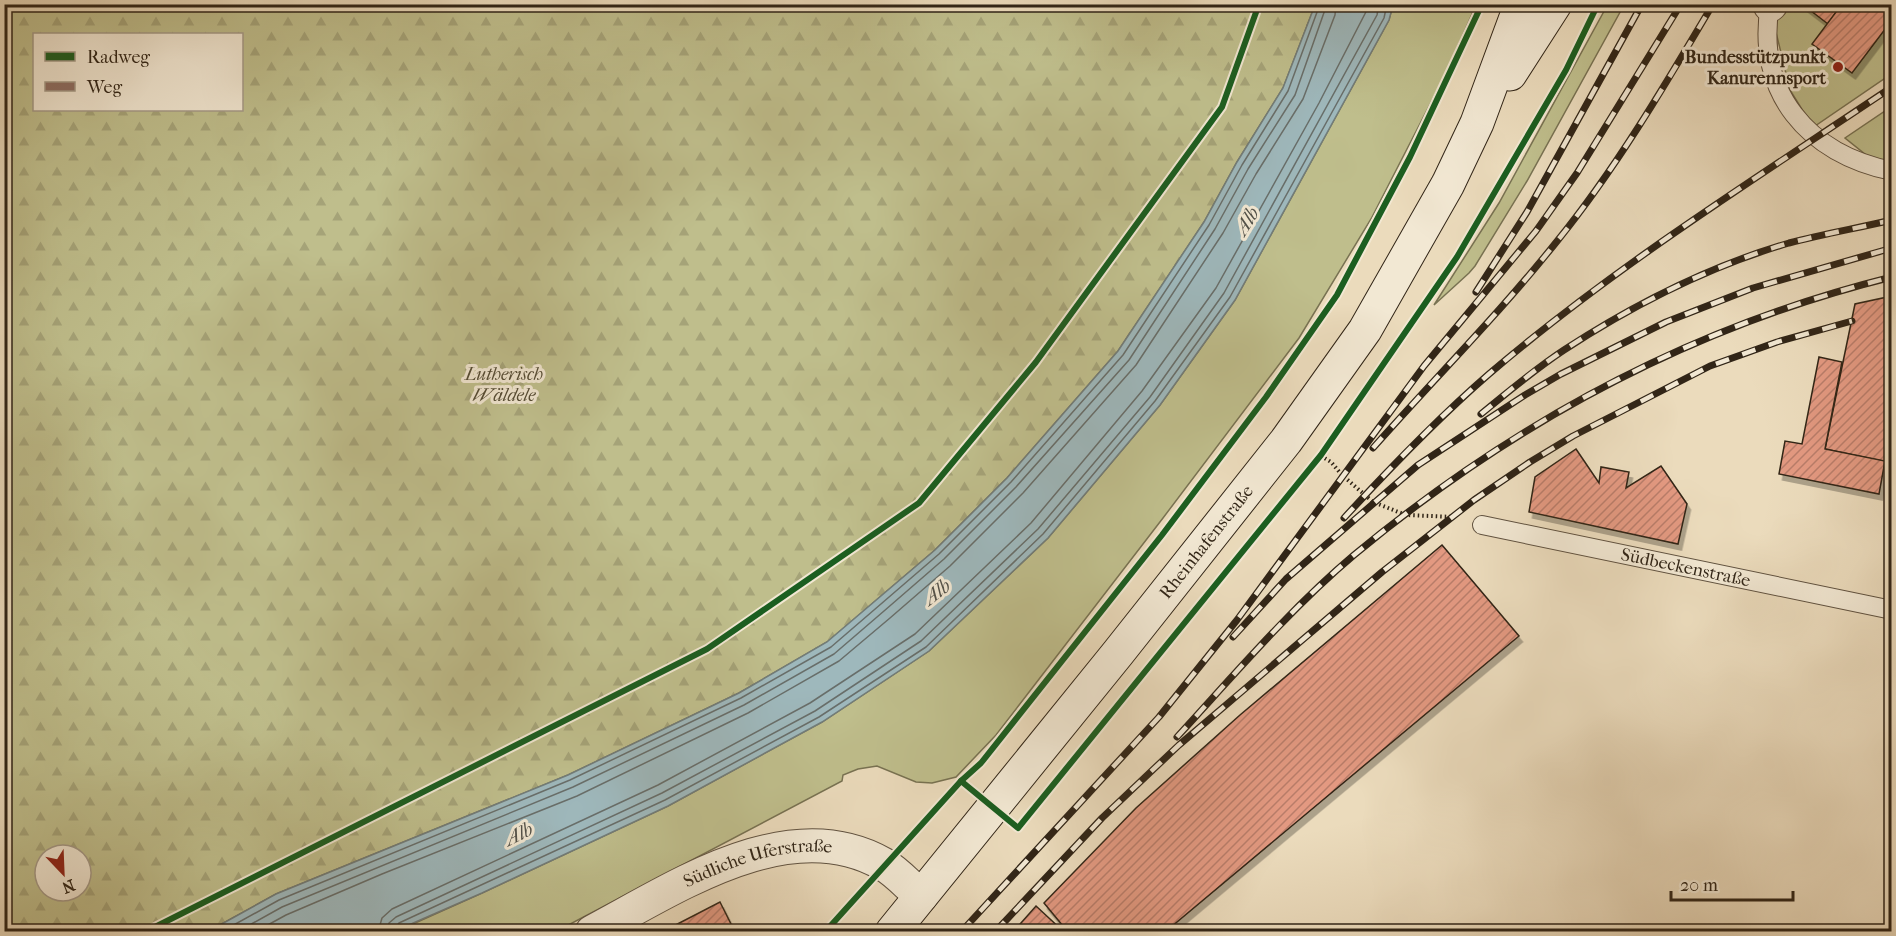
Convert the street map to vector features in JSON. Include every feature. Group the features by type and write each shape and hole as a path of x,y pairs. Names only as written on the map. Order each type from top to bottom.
{"main road":[{"name":"Rheinhafenstraße","path":"892,932 1286,441 1365,330 1448,184 1478,123 1521,4"},
{"name":"Rheinhafenstraße","path":"1478,123 1555,4"},
{"name":"Südliche Uferstraße","path":"592,932 709,870 783,848 817,846 848,850 883,864 921,896"}],"lane":[{"path":"1771,5 1766,27 1768,55 1784,100 1799,122 1851,159 1892,171"},
{"name":"Südbeckenstraße","path":"1482,525 1892,610"}],"path":[{"path":"1321,455 1373,502 1388,509 1406,515 1452,516 1460,519"}],"green space":[{"path":"1608,4 1624,5 1527,181 1475,266 1434,305 1499,203"},
{"name":"Lutherisch Wäldele","path":"5,5 1315,5 1283,88 1237,162 1204,222 1118,351 1007,478 935,550 827,642 739,693 568,775 276,894 209,931 5,932"},
{"path":"1393,5 1476,5 1445,75 1371,219 1299,338 996,735 956,777 932,783 916,782 877,766 858,769 843,775 842,781 557,931 395,932 668,806 822,722 929,651 1048,538 1160,405 1235,300 1389,20"},
{"name":"Bundesstützpunkt Kanurennsport","path":"1786,5 1891,5 1891,74 1815,126 1790,90 1775,28 1775,20"},
{"path":"1891,107 1891,164 1875,162 1845,138"}],"water":[{"name":"Alb","path":"1315,5 1393,5 1389,20 1235,300 1160,405 1048,538 929,651 822,722 668,806 395,931 209,931 276,894 568,775 739,693 827,642 935,550 1007,478 1118,351 1204,222 1237,162 1283,88"}],"building":[{"path":"1802,4 1842,4 1828,24"},
{"path":"1842,4 1892,4 1892,20 1852,73 1812,44"},
{"path":"1892,296 1892,463 1825,449 1855,304"},
{"path":"1819,357 1842,362 1825,449 1885,461 1879,494 1779,474 1785,441 1802,444"},
{"path":"1576,449 1599,483 1601,467 1629,472 1626,488 1661,466 1687,504 1678,544 1529,512 1535,477"},
{"path":"1442,545 1519,636 1165,932 1068,932 1044,903 1136,808 1240,715"},
{"path":"720,902 735,932 662,932"},
{"path":"1036,906 1064,932 1013,932"}],"railway":[{"path":"1476,292 1527,212 1642,4"},
{"path":"961,932 1159,717 1237,620 1424,366 1536,231 1577,173 1681,4"},
{"path":"1373,448 1513,294 1580,212 1640,125 1713,4"},
{"path":"1344,518 1451,408 1489,374 1585,297 1737,190 1892,87"},
{"path":"1481,414 1564,350 1590,333 1673,288 1759,252 1892,220"},
{"path":"1233,637 1286,579 1418,465 1525,395 1561,374 1666,322 1753,288 1892,248"},
{"path":"1177,737 1263,643 1330,576 1414,507 1477,463 1541,422 1607,385 1675,352 1745,323 1817,298 1892,277"},
{"path":"995,932 1102,818 1179,745 1382,572 1474,500 1573,436 1710,366 1777,342 1852,321"}],"marked path":[{"path":"4,7 7,4"}],"cycle path":[{"path":"145,932 707,649 919,503 1036,362 1222,107 1259,4"},
{"path":"825,932 961,781 981,763 1162,535 1266,397 1337,295 1410,157 1482,4"},
{"path":"961,781 1018,828 1321,455 1457,257 1566,70 1598,4"}],"place":[{"name":"Bundesstützpunkt Kanurennsport","path":"1838,67"}]}
